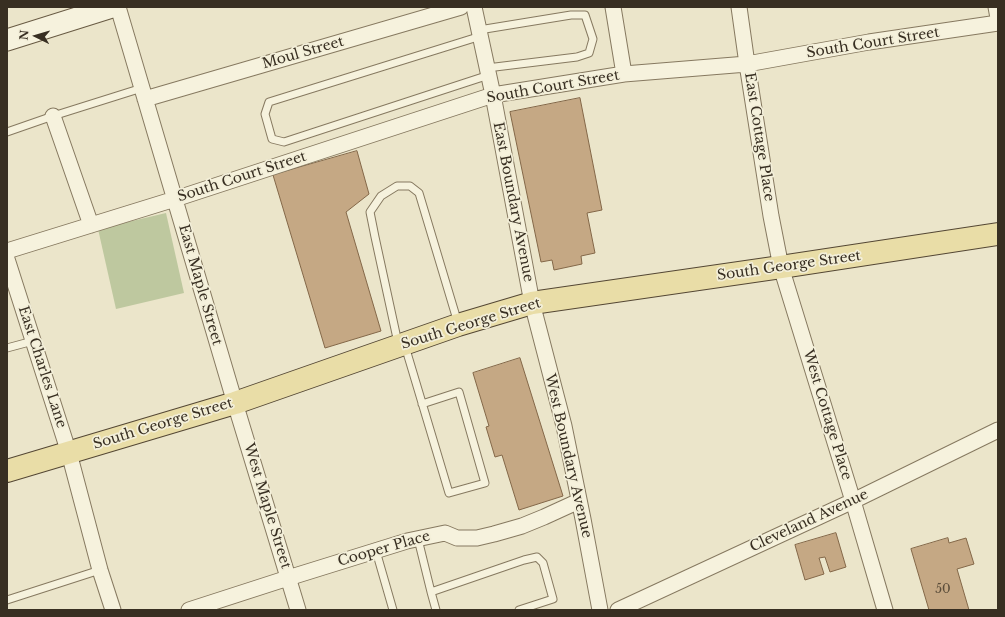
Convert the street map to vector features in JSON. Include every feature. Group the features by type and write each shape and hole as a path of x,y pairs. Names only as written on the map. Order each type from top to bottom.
{"main road":[{"name":"South George Street","path":"7,471 235,403 458,325 532,303 998,234"}],"street":[{"path":"7,40 112,7"},
{"name":"East Maple Street","path":"118,7 235,403"},
{"name":"Moul Street","path":"143,93 461,7"},
{"name":"East Boundary Avenue","path":"474,7 493,95 532,303"},
{"path":"613,7 624,74"},
{"name":"East Cottage Place","path":"739,7 771,216 781,267"},
{"path":"996,7 998,18"},
{"name":"South Court Street","path":"7,251 175,199 493,95 624,74 747,64 869,42 998,23"},
{"path":"54,116 91,225"},
{"name":"East Charles Lane","path":"7,259 69,453 112,610"},
{"name":"West Cottage Place","path":"781,267 885,610"},
{"name":"West Boundary Avenue","path":"532,303 564,426 600,610"},
{"name":"West Maple Street","path":"235,403 298,610"},
{"name":"Cleveland Avenue","path":"618,610 853,501 998,430"},
{"name":"Cooper Place","path":"189,610 288,578 418,539 445,533 457,538 477,538 494,534 522,526 579,501"}],"lane":[{"path":"571,15 585,15 593,39 588,53 577,57 488,71 284,142 272,139 264,114 268,102 480,33 571,15"},
{"path":"7,132 54,116 143,93"},
{"path":"422,404 459,392 485,483 449,494 422,404 402,345 370,212 381,196 397,186 410,186 419,193 458,325"},
{"path":"7,348 33,341"},
{"path":"418,539 436,610"},
{"path":"376,551 393,610"},
{"path":"431,592 524,560 537,557 543,563 552,599 519,610"},
{"path":"7,600 100,570"}],"green space":[{"path":"166,213 184,293 116,309 98,229"}],"building":[{"path":"580,98 602,210 587,213 595,253 581,256 582,264 554,270 552,260 541,262 510,112"},
{"path":"357,151 369,194 346,212 381,331 325,348 273,175"},
{"path":"520,358 563,496 519,510 502,455 495,457 486,427 489,426 473,373"},
{"path":"836,533 846,567 830,572 825,557 819,558 824,574 805,580 795,545"},
{"path":"948,538 949,543 966,538 974,564 957,569 969,610 929,610 911,549"}]}
